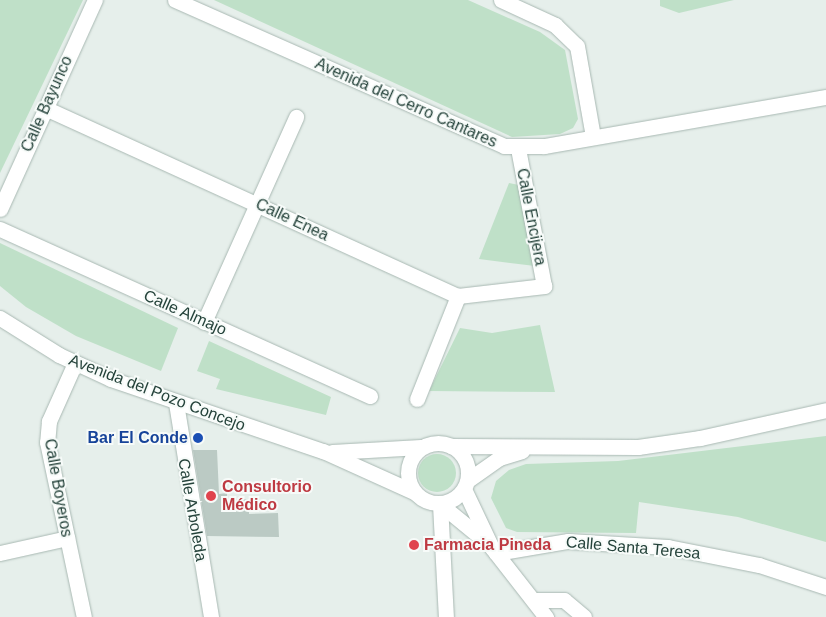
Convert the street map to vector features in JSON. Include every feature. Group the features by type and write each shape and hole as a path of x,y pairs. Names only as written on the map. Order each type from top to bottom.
{"street":[{"name":"Calle Bayunco","path":"0,209 95,0"},
{"name":"Avenida del Cerro Cantares","path":"175,0 495,144 518,148 826,98"},
{"path":"501,0 555,25 577,46 594,137"},
{"name":"Calle Enea","path":"46,108 458,296"},
{"path":"204,322 296,117"},
{"name":"Calle Encijera","path":"458,296 544,286 518,148"},
{"name":"Calle Almajo","path":"0,229 370,396"},
{"path":"416,399 458,296"},
{"name":"Avenida del Pozo Concejo","path":"0,318 75,363 176,403 323,451 414,492"},
{"name":"Calle Boyeros","path":"75,363 48,432 67,538 84,617"},
{"path":"798,416 826,402"},
{"name":"Calle Arboleda","path":"176,403 211,617"},
{"path":"584,617 564,600 541,612 494,550 440,504 414,492 409,464 422,448 451,446 534,449 638,447 826,410"},
{"path":"798,416 826,417"},
{"path":"451,446 466,460 466,485 494,550"},
{"name":"Avenida del Pozo Concejo","path":"323,451 422,448"},
{"path":"440,504 500,458 534,449"},
{"path":"440,504 446,617"},
{"path":"0,553 67,538"},
{"name":"Calle Santa Teresa","path":"494,550 568,541 668,547 759,565 826,587"}],"green space":[{"path":"0,0 83,0 0,173"},
{"path":"214,0 468,0 540,32 565,50 578,119 573,128 560,134 512,137"},
{"path":"660,0 734,0 679,13 660,6"},
{"path":"509,183 519,185 535,266 479,259"},
{"path":"0,243 178,328 161,371 76,336 26,307 0,286"},
{"path":"540,325 555,392 429,391 460,328 492,333"},
{"path":"209,341 331,397 326,415 216,389 220,379 197,371"},
{"path":"826,436 826,542 738,517 639,502 636,533 517,532 506,528 491,498 496,481 509,470 526,464 618,461"},
{"path":"437,454 451,459 456,473 451,487 437,492 423,487 418,473 423,459"}],"building":[{"name":"Consultorio Médico","path":"193,450 217,450 219,494 227,493 227,500 249,499 249,514 278,513 279,537 207,536"}],"place":[{"name":"Bar El Conde","path":"198,438"},
{"name":"Consultorio Médico","path":"211,496"},
{"name":"Farmacia Pineda","path":"414,545"}]}
